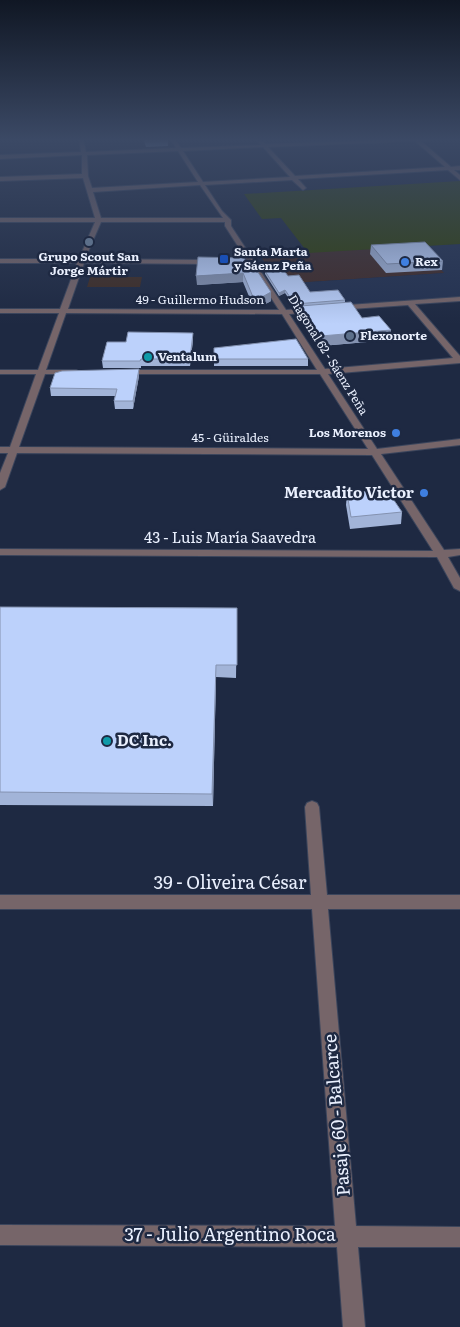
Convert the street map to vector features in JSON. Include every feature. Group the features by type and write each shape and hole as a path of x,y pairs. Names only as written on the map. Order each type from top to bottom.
{"street":[{"path":"0,487 80,262 99,220 93,200"},
{"name":"Diagonal 62 - Sáenz Peña","path":"212,200 228,220 228,226 248,261 285,312 324,372 373,452 441,554 460,588"},
{"path":"0,220 228,220"},
{"path":"0,261 224,262"},
{"name":"49 - Guillermo Hudson","path":"0,310 285,312 460,299"},
{"path":"410,303 460,360"},
{"path":"110,372 324,372 460,360"},
{"path":"0,372 90,372"},
{"name":"45 - Güiraldes","path":"0,450 373,452 460,442"},
{"name":"43 - Luis María Saavedra","path":"0,552 441,554 460,552"},
{"name":"Pasaje 60 - Balcarce","path":"312,807 354,1327"},
{"name":"39 - Oliveira César","path":"0,902 460,902"},
{"name":"37 - Julio Argentino Roca","path":"0,1235 347,1235 460,1237"}],"shaded area":[{"path":"460,244 460,297 300,309 295,307 279,284 444,273 420,246"},
{"path":"420,246 445,273 279,284 260,255"},
{"path":"90,277 142,277 140,287 87,287"}],"green space":[{"path":"248,200 460,200 460,244 308,253 281,218 262,219"}],"building":[{"path":"425,242 443,261 387,264 371,245"},
{"path":"198,257 244,258 249,267 254,266 271,292 262,297 253,297 243,273 196,276"},
{"path":"283,269 288,276 299,275 310,292 338,290 345,300 295,304 285,290 279,293 265,271"},
{"path":"351,302 362,318 379,316 391,330 321,336 300,306"},
{"name":"Ventalum","path":"128,332 193,333 190,359 102,361 107,342 126,342"},
{"path":"296,339 308,359 214,359 214,348"},
{"path":"139,369 133,401 114,401 117,389 50,388 55,373 62,371"},
{"path":"387,490 402,512 351,517 347,493"},
{"name":"DC Inc.","path":"0,607 237,608 237,665 216,665 212,794 0,792"}],"place":[{"name":"Grupo Scout San Jorge Mártir","path":"89,242"},
{"name":"Santa Marta y Sáenz Peña","path":"224,259"},
{"name":"Rex","path":"405,262"},
{"name":"Flexonorte","path":"350,336"},
{"name":"Ventalum","path":"148,357"},
{"name":"Los Morenos","path":"396,433"},
{"name":"Mercadito Victor","path":"424,493"},
{"name":"DC Inc.","path":"107,741"}]}
